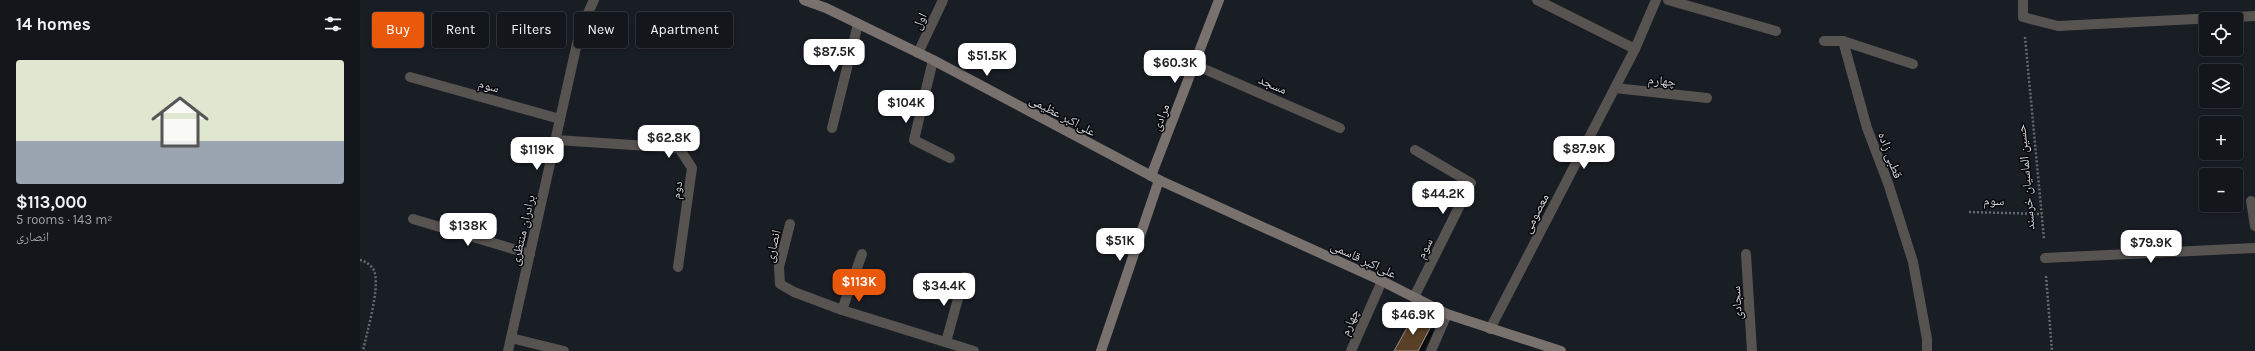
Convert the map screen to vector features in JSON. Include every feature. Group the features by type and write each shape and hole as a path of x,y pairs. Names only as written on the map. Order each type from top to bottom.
{"street":[{"name":"برادران منتظری","path":"508,351 580,30 594,0"},
{"name":"علی‌اکبر عظیمی","path":"804,0 826,8 933,60 1155,178"},
{"name":"اول","path":"918,53 943,0"},
{"path":"1537,0 1635,49"},
{"name":"معصومی","path":"1490,329 1635,49 1656,0"},
{"path":"1668,0 1776,31"},
{"path":"2023,0 2023,17 2058,26 2255,16"},
{"name":"مرادی","path":"1101,351 1155,178 1217,1"},
{"path":"832,128 858,24"},
{"path":"1824,41 1842,41 1913,64"},
{"name":"قطبی زاده","path":"1842,41 1868,128 1888,183 1913,262 1927,339 1927,351"},
{"path":"933,60 914,140 950,158"},
{"name":"مسجد","path":"1195,65 1340,128"},
{"name":"سوم","path":"410,77 560,118"},
{"name":"چهارم","path":"1615,88 1707,98"},
{"name":"دوم","path":"556,140 678,148 692,168 678,267"},
{"name":"سوم","path":"1414,297 1471,183 1415,150"},
{"name":"علی‌اکبر قاسمی","path":"1155,178 1382,281 1447,314 1561,351"},
{"path":"2251,201 2255,226"},
{"path":"413,219 530,254"},
{"name":"انصاری","path":"790,224 779,267 780,284 794,292 842,310 974,351"},
{"path":"2045,258 2255,248"},
{"path":"842,310 862,254"},
{"name":"سجادی","path":"1746,254 1752,351"},
{"path":"946,342 964,277"},
{"name":"چهارم","path":"1351,351 1382,281"},
{"path":"1431,351 1447,314"},
{"path":"511,338 564,351"}],"path":[{"name":"حسین الماسیان خرسند","path":"2023,17 2042,214 2052,351"},
{"name":"سوم","path":"1969,212 2042,214"},
{"path":"360,260 366,261 375,272 376,286 362,351"}],"building":[{"path":"1413,317 1431,326 1418,351 1394,351"}]}
